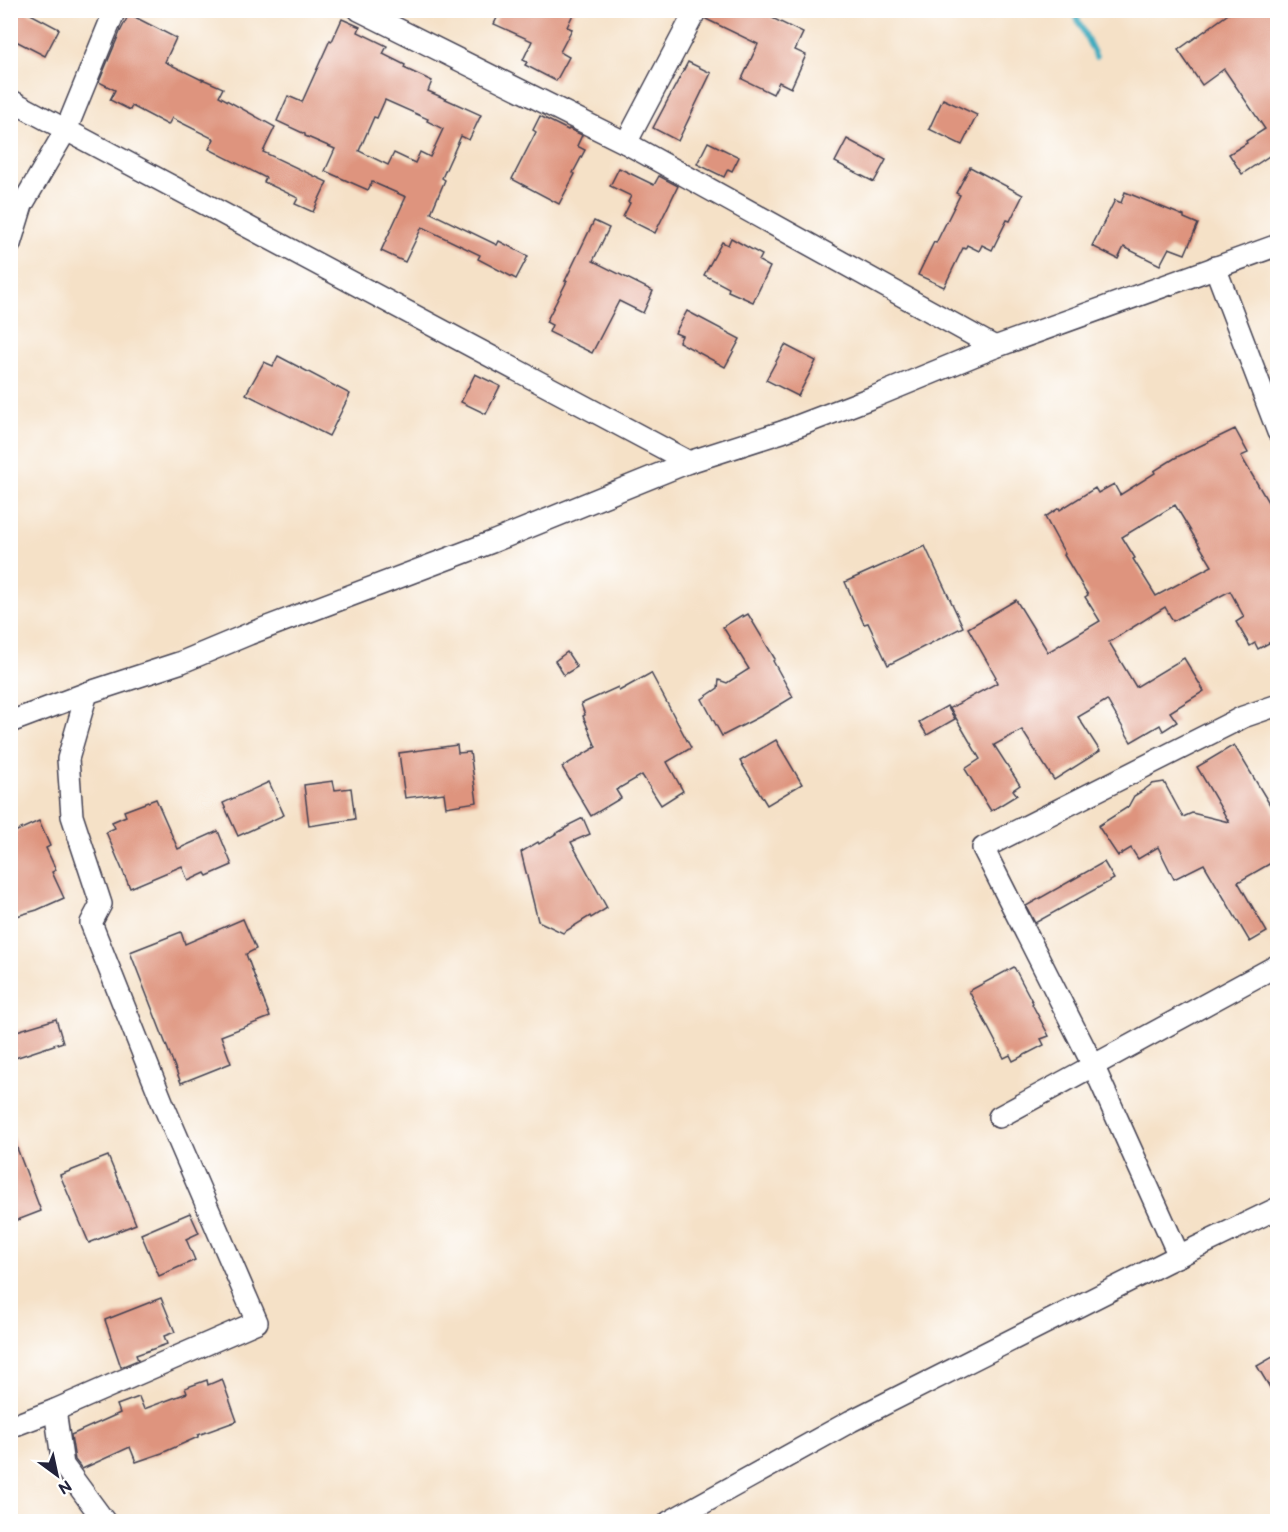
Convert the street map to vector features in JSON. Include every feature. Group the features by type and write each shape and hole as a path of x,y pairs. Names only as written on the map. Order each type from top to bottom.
{"street":[{"path":"10,244 22,205 66,130 115,10"},
{"path":"359,10 626,143 995,347"},
{"path":"626,143 696,10"},
{"path":"10,100 689,462"},
{"path":"10,722 87,693 182,662 249,634 492,542 689,462 782,432 995,347 1278,245"},
{"path":"1215,267 1278,432"},
{"path":"10,1427 55,1410 257,1322 163,1104 91,923 101,904 72,816 68,759 87,693"},
{"path":"1179,1256 1093,1065 983,848 1243,717 1278,705"},
{"path":"999,1117 1278,965"},
{"path":"669,1521 851,1421 1278,1208"},
{"path":"55,1410 63,1465 105,1521"}],"building":[{"path":"10,10 23,10 59,29 45,56 10,38"},
{"path":"501,10 575,10 567,27 572,29 560,52 569,57 556,81 525,65 527,62 523,60 532,41 494,24"},
{"path":"709,10 773,10 770,17 803,33 795,50 806,55 791,88 779,82 773,94 742,79 758,44 706,19"},
{"path":"1234,10 1278,10 1278,150 1242,174 1229,154 1265,129 1224,69 1202,85 1178,50"},
{"path":"129,14 176,38 165,62 223,88 219,96 275,127 263,152 327,182 313,212 295,204 298,198 264,182 266,178 209,149 214,139 172,118 168,125 132,106 130,110 110,100 115,90 99,82"},
{"path":"342,19 360,27 358,32 387,46 383,54 405,65 404,68 432,81 428,91 481,115 469,140 461,136 442,178 445,180 431,213 497,245 499,241 528,256 516,279 478,259 480,255 422,227 405,262 381,251 406,197 372,182 368,190 325,171 335,149 277,121 288,96 302,102 330,40 332,41","holes":["385,100 428,119 427,121 443,129 430,157 420,152 415,163 394,153 388,165 359,151 374,117 377,118"]},
{"path":"688,62 711,73 678,141 653,128"},
{"path":"943,99 977,115 962,145 929,129"},
{"path":"540,116 582,135 577,146 585,150 559,204 512,179 536,132 533,130"},
{"path":"847,139 886,160 874,182 835,162"},
{"path":"708,142 739,157 732,171 728,169 724,177 697,164"},
{"path":"970,167 1023,195 992,250 982,245 979,251 967,245 965,249 963,248 944,287 918,275 960,195 956,193"},
{"path":"619,168 654,185 659,176 678,186 655,233 623,217 631,196 610,186"},
{"path":"1125,192 1198,224 1185,254 1169,248 1160,265 1124,247 1118,259 1092,246 1115,200 1121,203"},
{"path":"594,221 609,228 593,261 653,291 643,313 619,301 592,353 549,332 552,325 546,322"},
{"path":"731,238 762,255 759,261 770,267 753,302 728,291 729,288 704,275 722,242 728,245"},
{"path":"687,311 740,339 725,367 679,342 682,336 675,333"},
{"path":"785,345 816,361 798,396 766,380"},
{"path":"278,356 350,394 329,436 246,394 264,362 273,366"},
{"path":"475,374 500,386 486,414 461,402"},
{"path":"1235,429 1248,453 1241,456 1278,519 1278,638 1258,649 1255,643 1250,646 1236,622 1244,617 1230,591 1173,621 1165,607 1109,642 1136,687 1184,658 1204,691 1170,712 1177,722 1163,731 1160,725 1131,742 1107,700 1078,717 1100,751 1054,780 1022,730 994,745 1020,785 1013,790 1017,795 991,811 965,769 980,759 950,708 997,683 996,677 968,628 1016,600 1048,652 1100,621 1085,597 1088,595 1045,517 1095,488 1098,493 1114,484 1120,495 1175,458","holes":["1175,505 1212,566 1156,596 1122,537"]},
{"path":"925,546 963,627 888,665 868,623 864,624 845,582"},
{"path":"748,614 775,659 773,661 793,697 722,736 702,699 718,688 719,680 727,683 749,669 723,627 742,615 743,617"},
{"path":"567,652 577,667 564,675 555,661"},
{"path":"651,673 691,748 667,762 683,791 661,805 642,775 616,790 621,798 591,816 562,767 596,747 583,716 585,715 581,704 618,687 619,691"},
{"path":"947,706 955,719 927,735 919,722"},
{"path":"776,740 802,784 767,805 740,761"},
{"path":"457,745 458,753 470,752 477,802 446,807 444,793 405,798 399,753"},
{"path":"1234,745 1278,818 1278,859 1238,882 1267,932 1250,942 1204,864 1174,879 1158,847 1138,859 1131,848 1118,856 1098,826 1128,807 1134,796 1152,784 1164,782 1183,817 1192,813 1229,822 1197,767"},
{"path":"333,781 335,790 351,788 355,819 309,826 304,785"},
{"path":"269,782 284,815 238,836 223,803"},
{"path":"156,799 178,849 218,831 232,865 188,881 182,866 130,888 106,832 115,828 112,822 126,816 124,811"},
{"path":"583,818 590,834 571,842 607,908 563,933 538,921 521,852"},
{"path":"39,821 50,846 46,848 56,870 52,872 64,898 37,910 10,918 10,834"},
{"path":"1104,862 1114,879 1035,923 1026,906"},
{"path":"243,919 256,949 246,954 270,1017 221,1036 231,1063 181,1083 130,952 181,932 185,944"},
{"path":"1014,967 1049,1036 1041,1039 1044,1045 1013,1061 1010,1055 1004,1058 969,991"},
{"path":"56,1019 63,1042 15,1058 10,1044 10,1033"},
{"path":"10,1135 12,1135 41,1211 10,1223"},
{"path":"108,1156 136,1224 89,1243 60,1175"},
{"path":"190,1213 199,1233 186,1239 195,1260 159,1276 141,1234"},
{"path":"161,1298 175,1332 164,1336 167,1344 136,1355 138,1360 121,1367 105,1320"},
{"path":"1278,1354 1278,1401 1257,1366"},
{"path":"222,1379 237,1421 136,1462 130,1447 82,1469 75,1460 71,1435 120,1413 117,1405 139,1397 144,1409 187,1393 185,1388 207,1380 208,1385"}],"waterway":[{"path":"1073,10 1096,57"}]}
